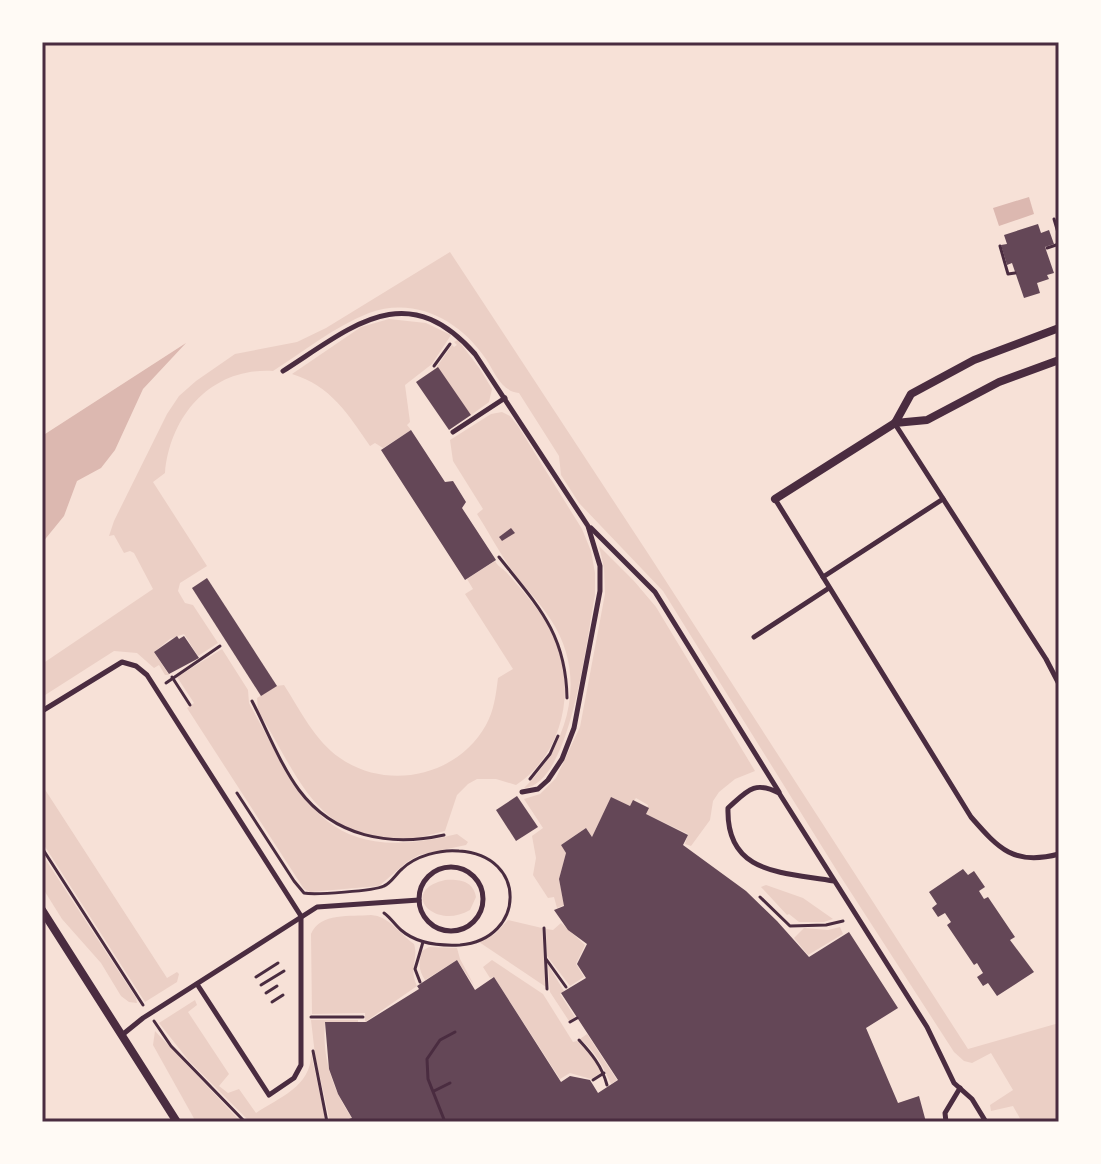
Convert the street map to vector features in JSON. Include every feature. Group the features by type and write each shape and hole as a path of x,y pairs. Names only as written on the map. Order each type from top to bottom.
{"street":[{"path":"895,423 911,394 938,378 1006,346 1059,328"},
{"path":"775,499 895,423 927,420 999,382 1059,360"},
{"path":"42,910 177,1122"}],"lane":[{"path":"283,371 356,324 382,314 410,313 439,322 457,334 475,354 588,526 655,592 927,1027 954,1083 972,1099 986,1122"},
{"path":"453,432 505,398"},
{"path":"895,423 1059,684"},
{"path":"775,499 971,817 991,839 1015,857 1043,858 1059,854"},
{"path":"823,577 943,499"},
{"path":"522,790 538,789 548,780 562,759 574,728 600,591 600,566 588,526"},
{"path":"754,637 829,588"},
{"path":"42,711 115,665 130,663 143,670 301,916 301,1065 294,1078 269,1095 197,984"},
{"path":"779,793 766,786 749,789 728,808 727,830 740,854 768,869 834,881"},
{"path":"443,868 465,870 480,885 483,895 479,915 472,923 453,931 433,926 421,910 419,900 425,880 443,868"},
{"path":"122,1035 143,1018 317,907 419,900"},
{"path":"946,1122 945,1113 960,1088"}],"path":[{"path":"1054,219 1059,236"},
{"path":"1047,248 1059,244"},
{"path":"1000,246 1008,274 1015,273"},
{"path":"434,366 457,334"},
{"path":"499,557 555,632 565,662 566,708"},
{"path":"172,693 165,682 220,646"},
{"path":"172,677 190,705"},
{"path":"252,701 298,789 316,809 339,827 400,842 444,835"},
{"path":"522,790 550,754 560,732"},
{"path":"42,848 142,1004"},
{"path":"760,897 790,926 843,921"},
{"path":"544,928 547,989"},
{"path":"420,982 415,969 423,942"},
{"path":"546,959 566,987"},
{"path":"256,977 278,963"},
{"path":"261,985 284,971"},
{"path":"266,993 277,986"},
{"path":"272,1002 283,995"},
{"path":"309,1017 363,1017"},
{"path":"570,1022 577,1018"},
{"path":"158,1028 180,1056 245,1122"},
{"path":"445,1122 428,1079 427,1059 440,1040 455,1032"},
{"path":"579,1040 589,1048 604,1073 607,1085"},
{"path":"593,1080 604,1073"},
{"path":"434,1091 450,1083"}],"shaded area":[{"path":"1029,197 1034,214 999,226 993,208"},
{"path":"450,252 968,1049 1059,1023 1059,1122 1022,1122 1013,1106 991,1111 990,1105 1013,1090 991,1053 972,1063 964,1061 954,1052 663,591 579,503 561,475 559,456 519,393 503,385 463,333 435,315 403,308 369,313 332,332 273,371 231,377 213,386 198,399 175,432 165,473 153,482 207,566 180,583 178,591 185,603 193,605 218,643 198,656 184,634 170,639 154,652 169,675 165,675 159,665 154,668 137,653 114,651 42,697 42,664 153,589 134,553 124,553 114,535 109,536 167,414 179,396 235,354 297,342 326,328"},
{"path":"389,319 426,323 451,335 432,364 405,385 410,422 407,425 411,430 383,448 375,443 370,446 346,412 328,394 306,379 292,374 361,327"},
{"path":"458,340 492,389 489,402 471,415 436,368"},
{"path":"186,343 143,389 115,450 101,468 77,481 64,516 42,543 42,436"},
{"path":"502,412 518,426 582,529 595,573 595,595 582,673 565,736 554,762 541,780 524,788 540,770 562,730 571,686 569,664 551,620 509,566 477,514 483,509 453,461 450,440 491,414"},
{"path":"599,546 656,607 755,771 735,779 719,792 713,801 710,820 691,846 685,844 688,834 646,814 648,805 636,798 630,806 611,798 592,837 586,828 561,845 566,853 559,879 564,905 557,908 554,897 548,898 533,875 536,858 532,836 543,828 524,799 540,794 556,778 580,727 605,594"},
{"path":"495,561 547,623 563,665 563,711 547,753 534,770 516,785 496,779 477,779 468,784 457,795 445,831 409,839 377,838 352,830 331,817 299,781 258,711 257,698 276,686 284,685 331,751 359,768 379,774 399,776 420,773 458,757 486,725 493,708 498,678 513,669 465,594 473,589 467,579"},
{"path":"222,649 248,690 249,703 286,770 304,797 324,818 348,833 377,842 412,842 457,834 468,842 466,845 419,855 379,886 310,892 304,889 187,708 194,703 177,677"},
{"path":"42,785 167,978 177,972 179,974 177,982 145,1002 42,842"},
{"path":"42,854 137,1003 121,996 101,963 62,919 42,887"},
{"path":"445,880 461,881 472,887 476,897 470,910 444,916 426,907 424,892 431,885"},
{"path":"766,885 803,898 833,919 799,922 787,915 761,887"},
{"path":"371,915 389,922 414,944 413,974 417,986 365,1022 365,1013 312,1014 311,934 315,927 329,919"},
{"path":"508,920 542,928 546,987 479,942 495,934"},
{"path":"561,923 585,945 576,964 584,977 570,986 547,956 546,929 553,930"},
{"path":"840,927 843,934 808,955 794,938 804,928 828,930"},
{"path":"429,947 457,948 475,987 457,960 425,980 420,963 422,951"},
{"path":"492,960 543,994 573,1042 577,1041 587,1049 602,1072 591,1079 570,1073 560,1079 494,977 490,978 483,967"},
{"path":"548,965 564,991 560,994 575,1017 569,1021 550,992"},
{"path":"195,1000 197,1005 188,1012 229,1074 219,1086 228,1093 239,1089 256,1113 300,1082 310,1064 311,1053 326,1122 250,1122 189,1061 159,1023"},
{"path":"311,1020 358,1020 325,1022 325,1048 330,1072 352,1118 330,1122 315,1055"},
{"path":"155,1031 241,1122 196,1122 153,1045"},
{"path":"587,1034 617,1080 611,1084 598,1059 580,1039"}],"building":[{"path":"1038,224 1041,233 1049,230 1054,244 1045,247 1054,273 1047,275 1049,279 1037,283 1040,293 1024,298 1012,263 1007,265 1001,245 1007,244 1004,235"},
{"path":"438,367 471,415 449,430 416,382"},
{"path":"411,430 445,482 453,481 466,502 462,508 496,560 465,580 381,450"},
{"path":"511,528 515,533 502,541 499,537"},
{"path":"207,578 277,686 261,696 192,588"},
{"path":"177,636 179,639 184,636 199,658 169,674 154,652"},
{"path":"517,796 538,827 516,841 496,810"},
{"path":"611,797 630,806 633,800 649,808 646,814 688,835 683,845 746,891 809,957 849,932 898,1008 866,1028 898,1103 919,1096 926,1122 340,1122 352,1118 338,1094 329,1069 325,1022 366,1022 419,989 417,986 457,960 475,990 494,977 561,1082 570,1076 590,1080 598,1093 618,1080 561,993 586,978 577,964 587,944 568,930 554,910 564,906 559,879 566,853 561,845 586,828 592,837"},
{"path":"963,869 968,875 974,871 985,887 979,891 984,899 988,897 1015,937 1010,940 1034,972 997,996 988,983 983,986 977,977 983,973 947,925 951,922 945,913 938,917 932,908 937,904 929,892"}]}
